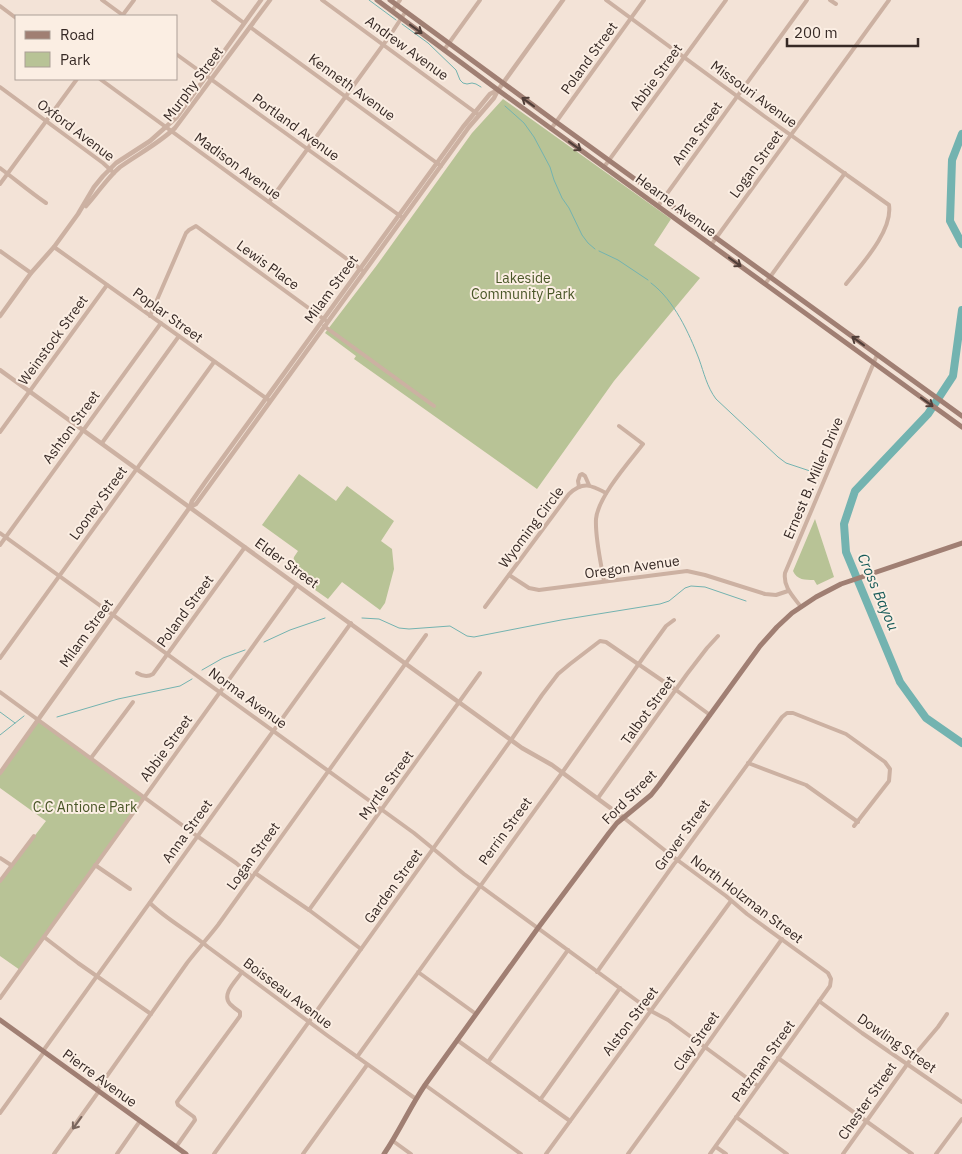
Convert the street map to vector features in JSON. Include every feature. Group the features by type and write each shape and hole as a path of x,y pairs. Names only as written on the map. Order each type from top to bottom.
{"main road":[{"name":"Hearne Avenue","path":"377,0 551,129 962,427"},
{"name":"Hearne Avenue","path":"390,0 398,2 406,11 503,84 962,416"},
{"name":"Ford Street","path":"384,1154 425,1085 538,928 609,833 655,790 765,639 783,620 824,592 841,584 962,543"},
{"name":"Pierre Avenue","path":"0,1020 186,1154"}],"street":[{"path":"102,0 122,15"},
{"path":"124,15 134,0"},
{"path":"213,0 244,23"},
{"name":"Murphy Street","path":"80,212 96,184 110,169 150,141 177,117 261,0"},
{"name":"Murphy Street","path":"0,316 31,273 114,173 172,132 270,0"},
{"name":"Andrew Avenue","path":"322,0 477,114"},
{"path":"444,50 480,0"},
{"name":"Milam Street","path":"0,773 192,502 490,94 498,90 503,84 563,0"},
{"name":"Missouri Avenue","path":"606,0 889,205 890,210 887,224 881,237 846,284"},
{"name":"Poland Street","path":"551,129 644,0"},
{"name":"Abbie Street","path":"604,167 726,0"},
{"name":"Anna Street","path":"658,206 808,0"},
{"path":"830,0 836,4"},
{"name":"Logan Street","path":"711,245 889,0"},
{"path":"392,11 398,2"},
{"path":"0,6 15,17"},
{"path":"269,202 406,11"},
{"name":"Kenneth Avenue","path":"250,27 439,164"},
{"name":"Portland Avenue","path":"178,55 401,217"},
{"path":"0,184 76,80"},
{"name":"Madison Avenue","path":"101,80 362,270"},
{"name":"Oxford Avenue","path":"0,88 114,173"},
{"path":"0,168 46,203"},
{"path":"765,284 845,173"},
{"name":"Lewis Place","path":"150,316 186,233 196,226 434,406"},
{"name":"Poplar Street","path":"54,246 268,400"},
{"path":"0,250 31,273"},
{"name":"Weinstock Street","path":"0,432 107,285"},
{"name":"Ashton Street","path":"0,545 161,323"},
{"path":"102,443 179,336"},
{"name":"Ernest B. Miller Drive","path":"788,590 785,583 785,573 877,355"},
{"name":"Looney Street","path":"0,658 214,362"},
{"name":"Elder Street","path":"0,370 459,703 522,748 562,772 624,818"},
{"path":"604,581 596,531 598,508 606,493 643,444 619,426"},
{"path":"579,487 578,477 580,474 583,474 586,476 589,485 606,493"},
{"name":"Wyoming Circle","path":"485,607 568,495 579,487 589,485"},
{"name":"Norma Avenue","path":"0,533 434,848 455,868 597,972 668,1020 758,1086"},
{"name":"Poland Street","path":"137,673 143,676 153,674 245,547"},
{"name":"Oregon Avenue","path":"509,575 526,587 536,590 687,571 706,575 765,594 776,595 788,590"},
{"name":"Abbie Street","path":"0,998 297,585"},
{"path":"788,590 801,607"},
{"name":"Perrin Street","path":"357,1057 666,626 674,620"},
{"name":"Anna Street","path":"0,1113 350,624"},
{"name":"Logan Street","path":"54,1154 187,963 205,942 426,635"},
{"name":"Talbot Street","path":"598,798 706,648 718,636"},
{"name":"Garden Street","path":"214,1154 558,674 600,642 608,642 639,664"},
{"path":"639,664 710,715"},
{"name":"Myrtle Street","path":"310,910 480,674"},
{"path":"0,692 236,863 252,877"},
{"path":"90,758 133,702"},
{"name":"Grover Street","path":"597,972 748,763 787,713 793,713 846,734 885,762 889,767 890,777 887,785 858,822"},
{"path":"748,763 806,785 858,822 854,826"},
{"name":"North Holzman Street","path":"624,818 732,901 746,914 828,973 832,980"},
{"path":"0,881 34,836"},
{"path":"0,858 11,865"},
{"path":"96,865 130,889"},
{"path":"255,873 310,910 361,949"},
{"name":"Alston Street","path":"546,1154 732,901"},
{"name":"Boisseau Avenue","path":"150,903 367,1065 416,1099"},
{"path":"44,937 152,1014"},
{"name":"Clay Street","path":"628,1154 782,939"},
{"path":"488,1062 568,950"},
{"path":"176,1147 195,1120 177,1102 240,1016 240,1012 227,1000 227,996 231,986 242,972"},
{"path":"418,972 476,1014"},
{"name":"Patzman Street","path":"710,1154 830,986 832,980"},
{"path":"540,1100 620,988"},
{"name":"Dowling Street","path":"819,1001 906,1065 962,1102"},
{"name":"Chester Street","path":"843,1154 906,1065 947,1014"},
{"path":"457,1040 570,1121"},
{"path":"778,1058 912,1154"},
{"path":"303,1154 367,1065"},
{"path":"425,1085 520,1154"},
{"path":"736,1117 787,1154"},
{"path":"936,1154 962,1119"},
{"path":"117,1154 140,1121"},
{"path":"393,1141 411,1154"},
{"path":"716,1147 726,1154"}],"green space":[{"name":"Lakeside Community Park","path":"503,99 671,219 654,245 700,278 614,381 537,489 354,359 356,356 325,333 377,265 472,133"},
{"path":"299,474 336,501 347,486 394,521 381,541 392,549 394,569 385,603 380,610 342,582 328,599 291,573 294,557 298,551 262,525"},
{"path":"815,519 834,577 817,585 814,580 799,578 793,571"},
{"name":"C.C Antione Park","path":"38,719 144,797 20,970 0,956 0,881 46,821 0,788 0,773"}],"waterway":[{"path":"369,0 396,20"},
{"path":"402,24 428,43 456,70 463,83 472,83 481,87"},
{"path":"505,106 524,123 534,137 550,167 562,198 582,235 595,249"},
{"name":"Cross Bayou","path":"962,134 952,160 950,221 962,244"},
{"path":"599,251 618,260 648,280"},
{"path":"651,283 667,298 680,318 695,349 708,385 716,399 778,457 786,463 810,471"},
{"name":"Cross Bayou","path":"962,310 953,376 928,414 855,491 844,524 846,552 900,682 926,718 962,743"},
{"path":"362,618 379,619 399,628 409,629 450,626 467,636 474,637 561,620 660,604 669,601 685,588 691,586 705,587 746,601"},
{"path":"264,642 290,630 325,618"},
{"path":"202,670 223,658 245,650"},
{"path":"57,717 118,699 180,686 192,679"},
{"path":"0,712 15,723"},
{"path":"0,735 24,716"}]}
